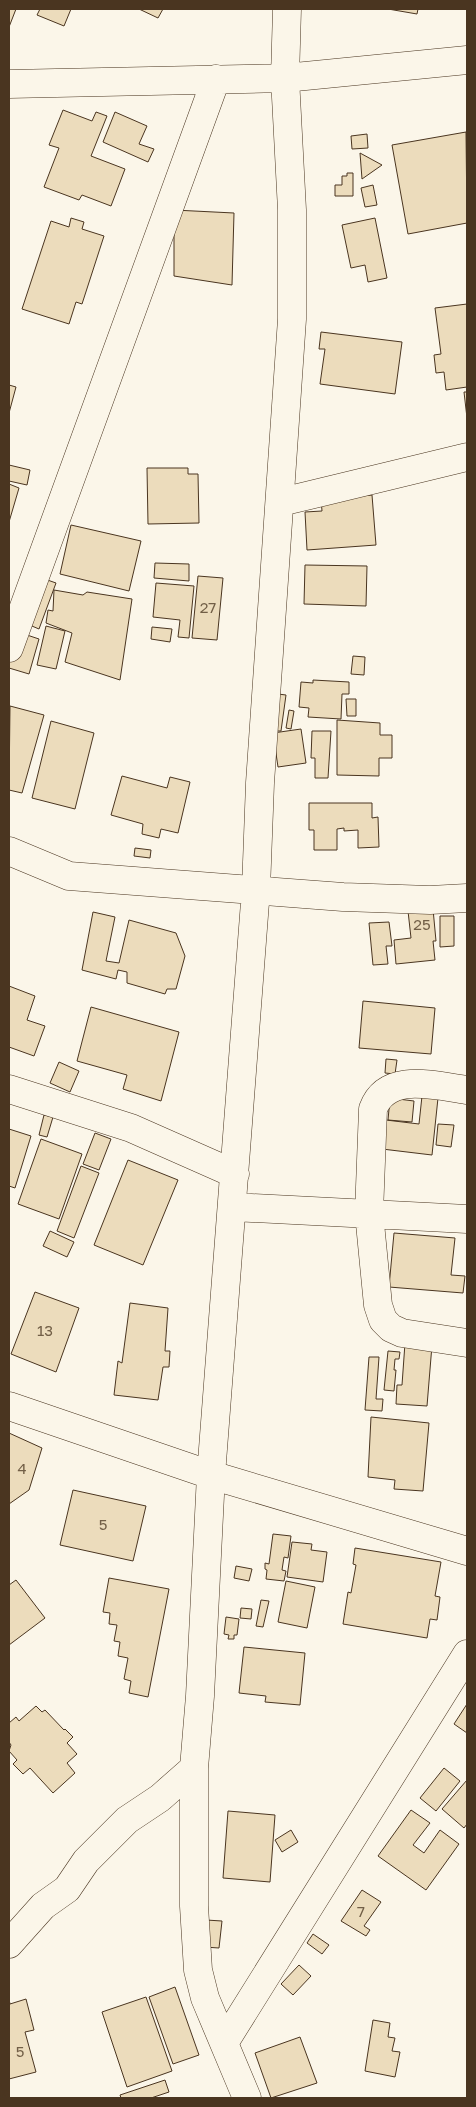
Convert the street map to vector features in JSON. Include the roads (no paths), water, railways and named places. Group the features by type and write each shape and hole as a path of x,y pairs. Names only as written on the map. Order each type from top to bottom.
{"street":[{"path":"247,2098 205,1998 198,1970 194,1906 194,1768 200,1696 211,1474 256,889 260,783 281,502 292,319 292,210 286,78 287,9"},
{"path":"9,84 286,78 467,60"},
{"path":"9,648 216,79"},
{"path":"281,502 467,457"},
{"path":"9,851 69,876 378,898 430,900 467,898"},
{"path":"467,1090 409,1084 395,1085 377,1098 373,1109 369,1213 378,1305 383,1320 391,1328 402,1333 467,1343"},
{"path":"9,1089 131,1128 235,1174"},
{"path":"232,1207 467,1219"},
{"path":"9,1406 211,1474 467,1551"},
{"path":"224,2043 467,1654"},
{"path":"9,1944 43,1906 67,1888 86,1861 128,1820 160,1798 194,1768"}]}
